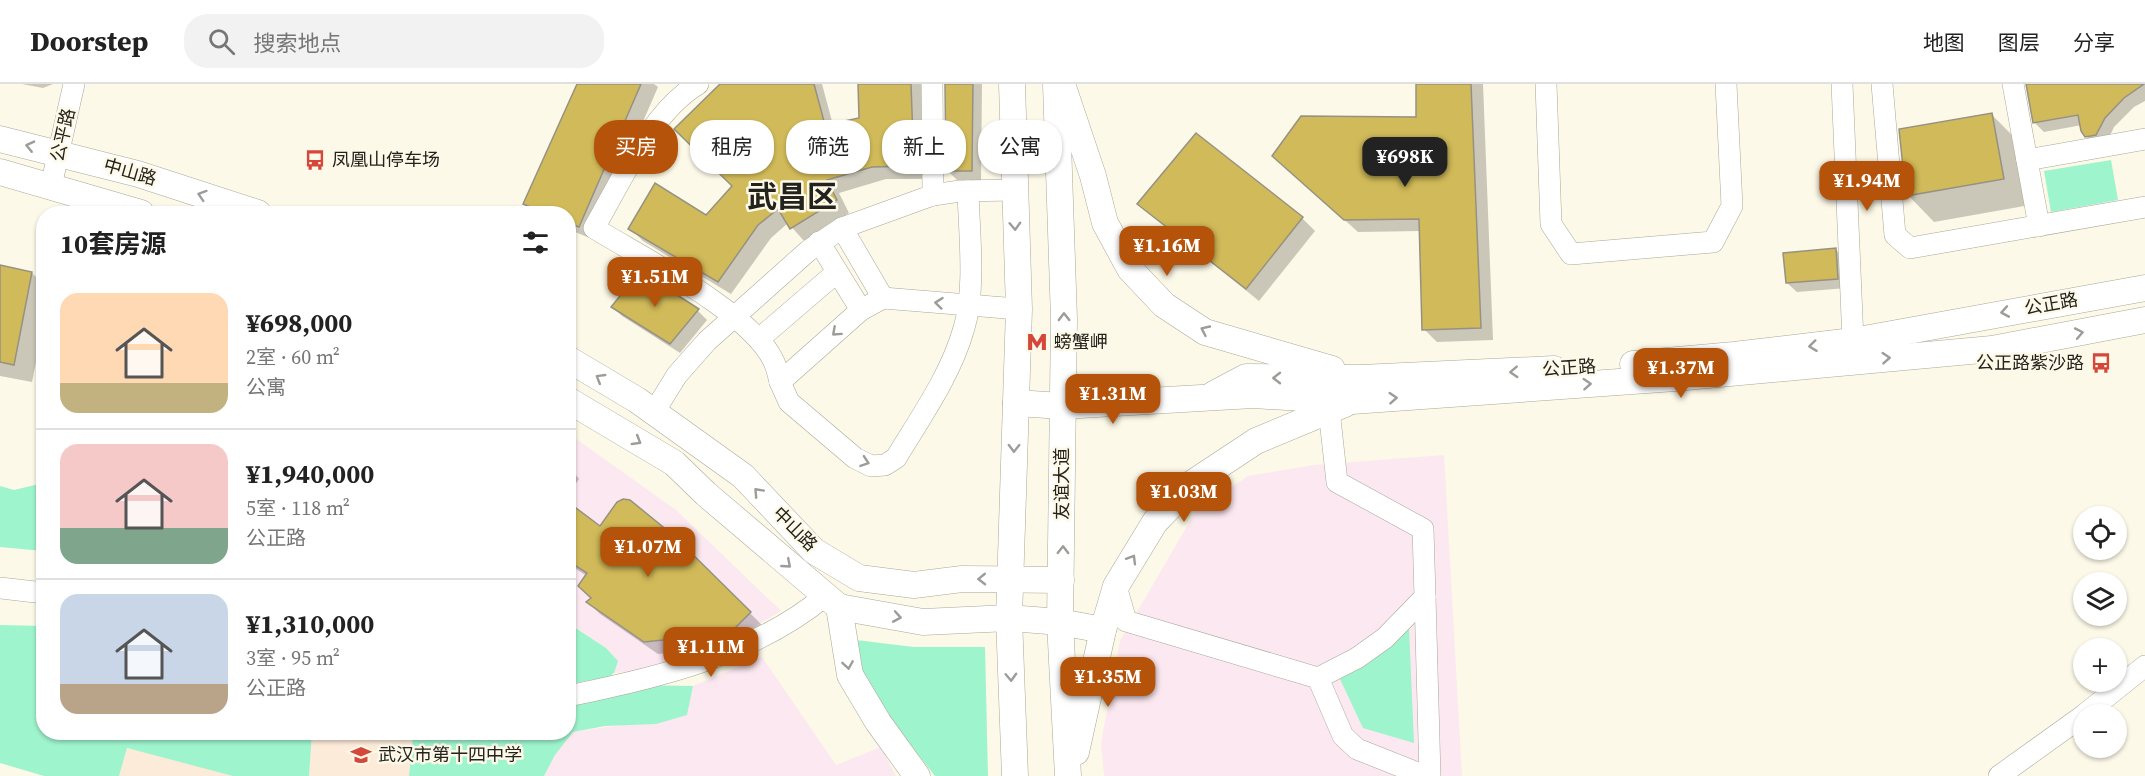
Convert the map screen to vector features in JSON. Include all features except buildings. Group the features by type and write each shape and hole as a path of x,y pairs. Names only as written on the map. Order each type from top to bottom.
{"main road":[{"path":"1012,84 1019,309 1009,618 1015,776"},
{"name":"友谊大道","path":"1056,84 1065,319 1060,622 1069,776"},
{"path":"1062,84 1093,176 1105,223 1130,269 1164,305 1205,332 1347,396"},
{"name":"中山路","path":"0,139 138,174 236,206"},
{"name":"中山路","path":"0,172 118,206"},
{"name":"公正路","path":"1347,396 1853,341 2145,288"},
{"name":"公正路","path":"1016,404 1062,406 1209,397 1246,377 1347,396 1675,378 1992,349 2145,320"},
{"name":"中山路","path":"576,364 654,412 743,476 814,551 859,578 914,585 962,579 1061,580"},
{"path":"1069,776 1103,630 1116,585 1155,522 1194,482 1256,441 1347,396"},
{"name":"中山路","path":"576,405 674,463 706,494 832,602"},
{"path":"917,776 878,722 850,675 832,602 923,621 1009,618 1060,622 1103,630"}],"street":[{"name":"公平路","path":"51,186 74,84"},
{"path":"698,84 670,109 646,138 594,228 735,315 759,339 773,360 789,402 842,450 871,466 885,465 896,459 948,367 965,328 969,306 968,191"},
{"path":"932,84 933,195"},
{"path":"1546,84 1551,224 1571,254 1713,242 1732,206 1726,84"},
{"path":"1842,84 1853,341"},
{"path":"1882,84 1895,235 1910,248 2145,207"},
{"path":"2013,84 2039,226"},
{"path":"2027,159 2145,139"},
{"path":"654,412 694,355 735,315 819,242 842,228 933,195 968,191 1014,190"},
{"path":"842,228 883,298"},
{"path":"819,242 861,310"},
{"path":"759,339 837,272"},
{"path":"780,382 861,310 883,298 1019,309"},
{"path":"1347,396 1337,482 1423,529 1430,776"},
{"path":"1116,585 1126,621 1318,678 1358,658 1385,638 1425,597"},
{"path":"0,588 36,592"},
{"path":"576,694 629,683 729,652 803,614 832,602"},
{"path":"2098,704 2145,666"},
{"path":"1318,678 1342,736 1357,749 1425,776"},
{"path":"1999,776 2073,723"}],"shaded area":[{"path":"576,439 676,510 781,611 686,667 614,673 617,661 606,648 576,628"},
{"path":"1444,455 1462,776 1104,776 1101,743 1120,641 1196,511 1248,476 1314,465"},
{"path":"762,657 836,765 881,747 896,776 544,776 555,755 567,740 576,740 576,732 687,715 693,686"},
{"name":"武汉市第十四中学","path":"311,740 413,740 409,776 309,776"},
{"path":"127,748 233,775 233,776 119,776"}],"green space":[{"path":"2111,160 2118,200 2051,212 2044,171"},
{"path":"36,485 36,550 0,547 0,486 14,490"},
{"path":"0,625 36,626 36,740 311,740 309,776 233,776 127,748 119,776 44,776 0,763"},
{"path":"576,628 606,648 618,661 614,673 609,677 576,683"},
{"path":"1409,628 1414,743 1363,728 1339,677"},
{"path":"856,640 914,647 985,647 988,776 935,776 901,733 851,658"},
{"path":"632,685 693,686 687,715 656,724 605,726 576,731 576,696"},
{"path":"413,740 567,740 555,755 544,776 409,776"}],"place":[{"name":"凤凰山停车场","path":"315,160"},
{"name":"螃蟹岬","path":"1037,342"},
{"name":"公正路紫沙路","path":"2101,363"},
{"name":"武汉市第十四中学","path":"361,755"}],"district":[{"name":"武昌区","path":"792,197"}]}
